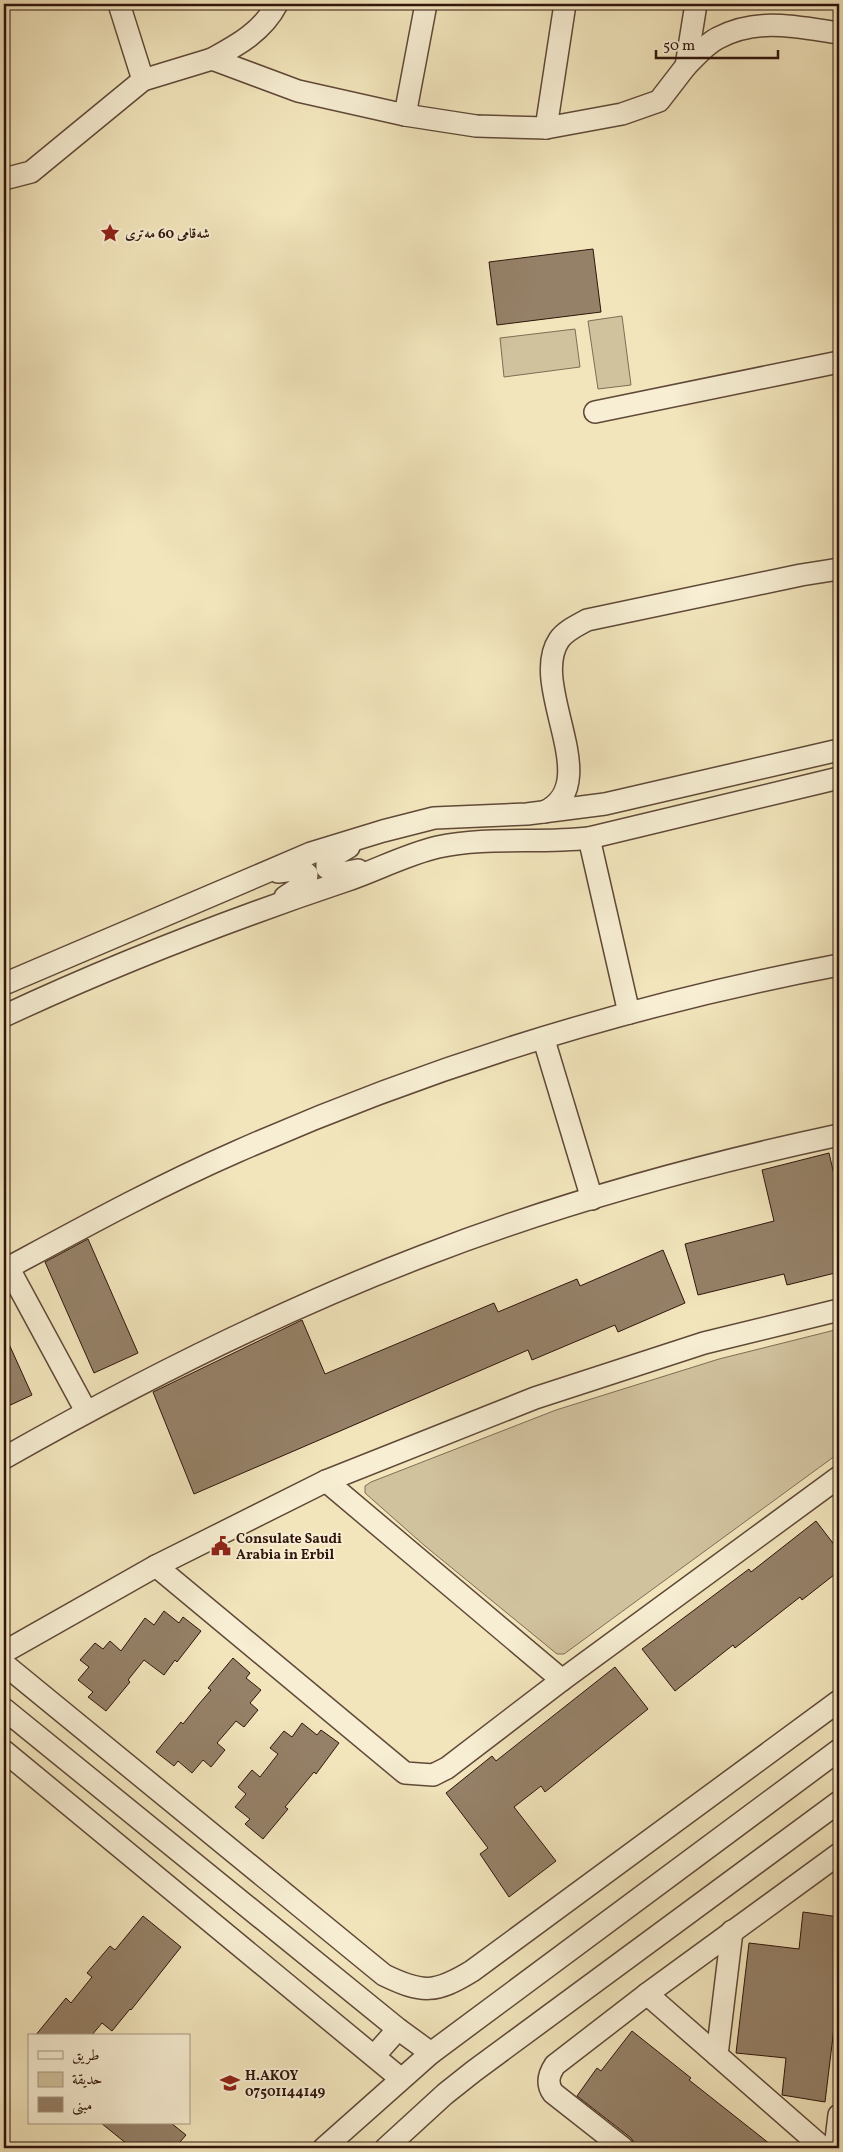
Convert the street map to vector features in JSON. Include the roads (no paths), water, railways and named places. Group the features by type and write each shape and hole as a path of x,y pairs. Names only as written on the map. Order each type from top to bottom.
{"street":[{"path":"119,4 143,80"},
{"path":"4,179 31,172 143,80 212,59 243,42 260,27 277,4"},
{"path":"405,115 426,4"},
{"path":"546,128 565,4"},
{"path":"686,66 696,4"},
{"path":"212,59 298,91 405,115 476,126 546,128 622,114 659,101 686,66 717,38 755,25 785,25 839,32"},
{"path":"595,412 839,362"},
{"path":"544,812 558,803 568,785 569,775 550,663 552,651 560,638 587,620 839,569"},
{"path":"562,726 582,786 596,797 615,802"},
{"path":"4,984 311,853 383,831 434,818 544,812 615,802 839,750"},
{"path":"4,1016 164,946 437,847 465,843 563,841 589,838 839,778"},
{"path":"383,831 330,857 326,860 327,868 337,874 396,863"},
{"path":"589,838 629,1013"},
{"path":"263,874 301,869 307,874 306,882 270,906"},
{"path":"86,1411 6,1268 127,1204 236,1152 348,1106 469,1062 629,1013 839,965"},
{"path":"544,1040 592,1199"},
{"path":"4,1458 86,1411 340,1290 440,1250 592,1199 787,1146 839,1136"},
{"path":"4,1652 156,1566 326,1481 536,1398 704,1343 839,1310"},
{"path":"156,1566 405,1773 433,1775 447,1768 562,1680 839,1477"},
{"path":"326,1481 562,1680"},
{"path":"4,1664 384,1975 405,1985 428,1990 440,1988 472,1971 839,1701"},
{"path":"4,1709 398,2030 431,2052"},
{"path":"324,2148 431,2052 839,1750"},
{"path":"4,1751 400,2078"},
{"path":"386,2148 445,2094 839,1802"},
{"path":"623,2148 553,2093 549,2087 548,2079 555,2065 647,1994 839,1854"},
{"path":"718,2055 732,1932"},
{"path":"647,1994 823,2148"},
{"path":"375,2056 398,2030"},
{"path":"835,2148 839,2117"}],"place":[{"name":"شەقامی 60 مەتری","path":"110,233"},
{"name":"Consulate Saudi Arabia in Erbil","path":"221,1546"},
{"name":"H.AKOY 07501144149","path":"230,2083"}]}
